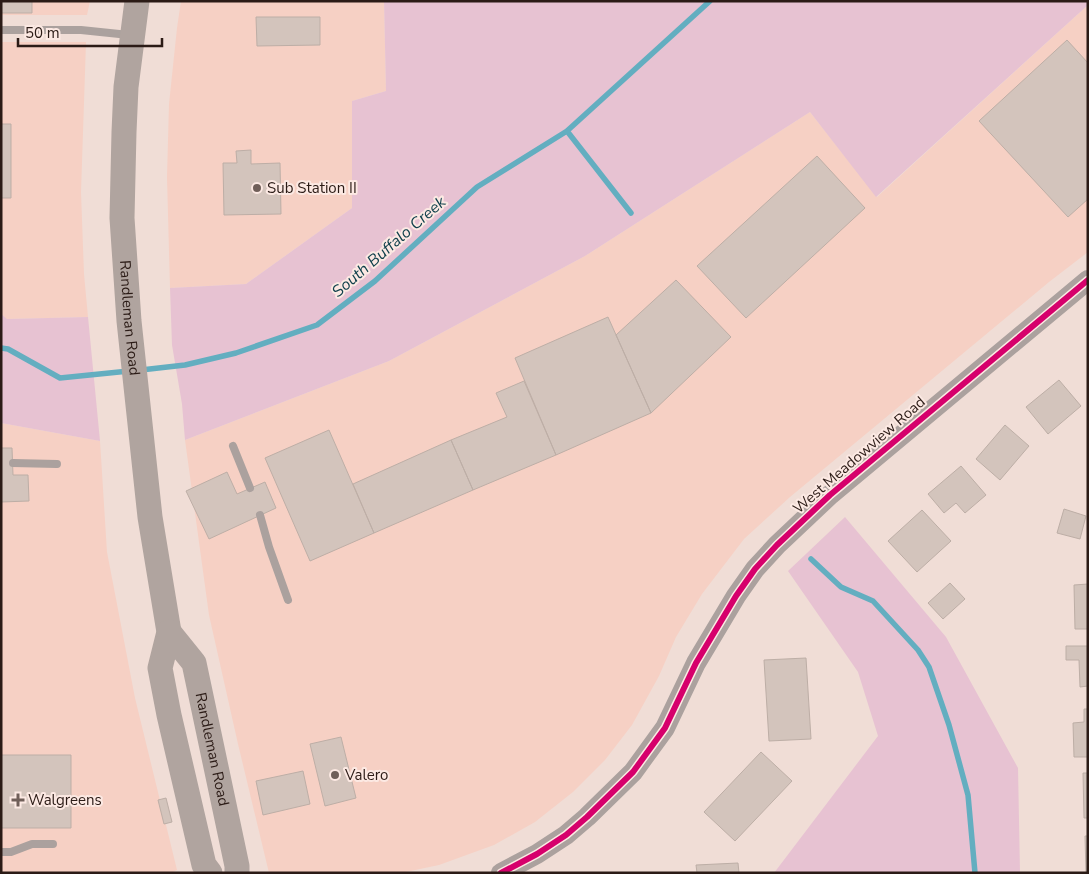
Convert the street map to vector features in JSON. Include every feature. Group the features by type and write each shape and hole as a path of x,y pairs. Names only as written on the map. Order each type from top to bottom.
{"main road":[{"name":"Randleman Road","path":"137,1 131,35 126,87 122,218 131,339 150,517 169,632 160,668 204,865 210,873"},
{"name":"Randleman Road","path":"169,632 194,663 235,857 236,873"}],"street":[{"name":"West Meadowview Road","path":"501,873 566,835 633,772 665,728 696,663 732,603 755,569 777,545 830,495 1088,280"}],"lane":[{"path":"1,30 81,30 131,35"},
{"path":"233,446 250,488"},
{"path":"12,463 56,464"},
{"path":"260,515 288,600"},
{"path":"1,852 11,852 32,844 53,844"}],"shaded area":[{"path":"1,1 90,1 87,15 1,15"},
{"path":"181,1 384,1 386,91 352,101 352,208 246,284 170,288 167,177 169,104"},
{"path":"384,1 1088,1 1088,5 876,197 810,112 585,256 389,361 185,440 182,404 172,345 170,288 246,284 352,208 352,101 386,91"},
{"path":"1088,5 1088,252 1049,282 790,497 744,539 702,594 676,637 659,676 632,725 605,760 573,792 535,822 494,845 439,865 401,873 269,873 209,615 185,440 389,361 585,256 810,112 877,197"},
{"path":"1,42 86,42 81,192 84,274 88,317 6,319 1,314"},
{"path":"1,314 7,319 88,317 100,441 1,423"},
{"path":"1,423 100,441 107,552 135,698 177,870 171,873 1,873"},
{"path":"845,517 946,637 1018,768 1020,873 774,873 878,736 858,672 788,571"}],"building":[{"path":"1,1 32,1 32,13 1,13"},
{"path":"256,17 320,17 320,45 257,46"},
{"path":"1067,40 1088,63 1088,199 1068,217 979,121"},
{"path":"1,124 11,124 11,198 1,198"},
{"path":"251,150 251,164 280,163 281,214 224,215 223,163 237,163 236,151"},
{"path":"817,156 865,208 746,318 697,266"},
{"path":"676,280 731,337 651,413 616,335"},
{"path":"608,317 651,413 556,455 515,358"},
{"path":"1059,380 1081,406 1048,434 1026,407"},
{"path":"524,381 556,455 473,490 451,440 507,417 496,393"},
{"path":"1005,425 1029,446 1000,480 976,459"},
{"path":"329,430 374,533 310,561 265,458"},
{"path":"451,440 473,490 374,533 353,484"},
{"path":"1,448 12,448 13,475 28,475 29,501 1,502"},
{"path":"961,466 986,495 965,513 956,503 944,513 928,494"},
{"path":"227,472 237,494 265,482 276,508 209,539 186,491"},
{"path":"1064,509 1086,516 1080,539 1057,533"},
{"path":"922,510 951,541 917,572 888,541"},
{"path":"950,583 965,599 943,619 928,603"},
{"path":"1088,584 1088,629 1075,629 1074,585"},
{"path":"1066,646 1088,646 1088,686 1080,687 1079,660 1066,660"},
{"path":"806,658 811,739 769,741 764,660"},
{"path":"1084,709 1088,709 1088,757 1074,757 1073,723 1084,722"},
{"path":"341,737 356,798 325,806 310,744"},
{"path":"761,752 792,781 735,841 704,812"},
{"path":"1,755 71,755 71,828 1,828"},
{"path":"303,771 310,804 263,815 256,781"},
{"path":"1083,773 1088,773 1088,818 1084,818"},
{"path":"166,798 172,822 164,824 158,800"},
{"path":"1085,836 1088,836 1088,873 1086,873"},
{"path":"738,863 739,873 697,873 696,865"}],"waterway":[{"name":"South Buffalo Creek","path":"141,370 185,365 236,353 317,325 375,281 477,187 567,131 710,1"},
{"path":"567,131 631,213"},
{"name":"South Buffalo Creek","path":"1,348 8,349 60,378 129,371"},
{"path":"811,559 841,587 873,601 918,650 929,667 949,725 968,795 975,873"}],"cycle path":[{"path":"501,873 537,854 566,835 633,772 665,728 696,663 736,596 755,569 777,545 830,495 1088,280"}],"place":[{"name":"Sub Station II","path":"257,188"},
{"name":"Valero","path":"335,775"},
{"name":"Walgreens","path":"18,800"}]}
